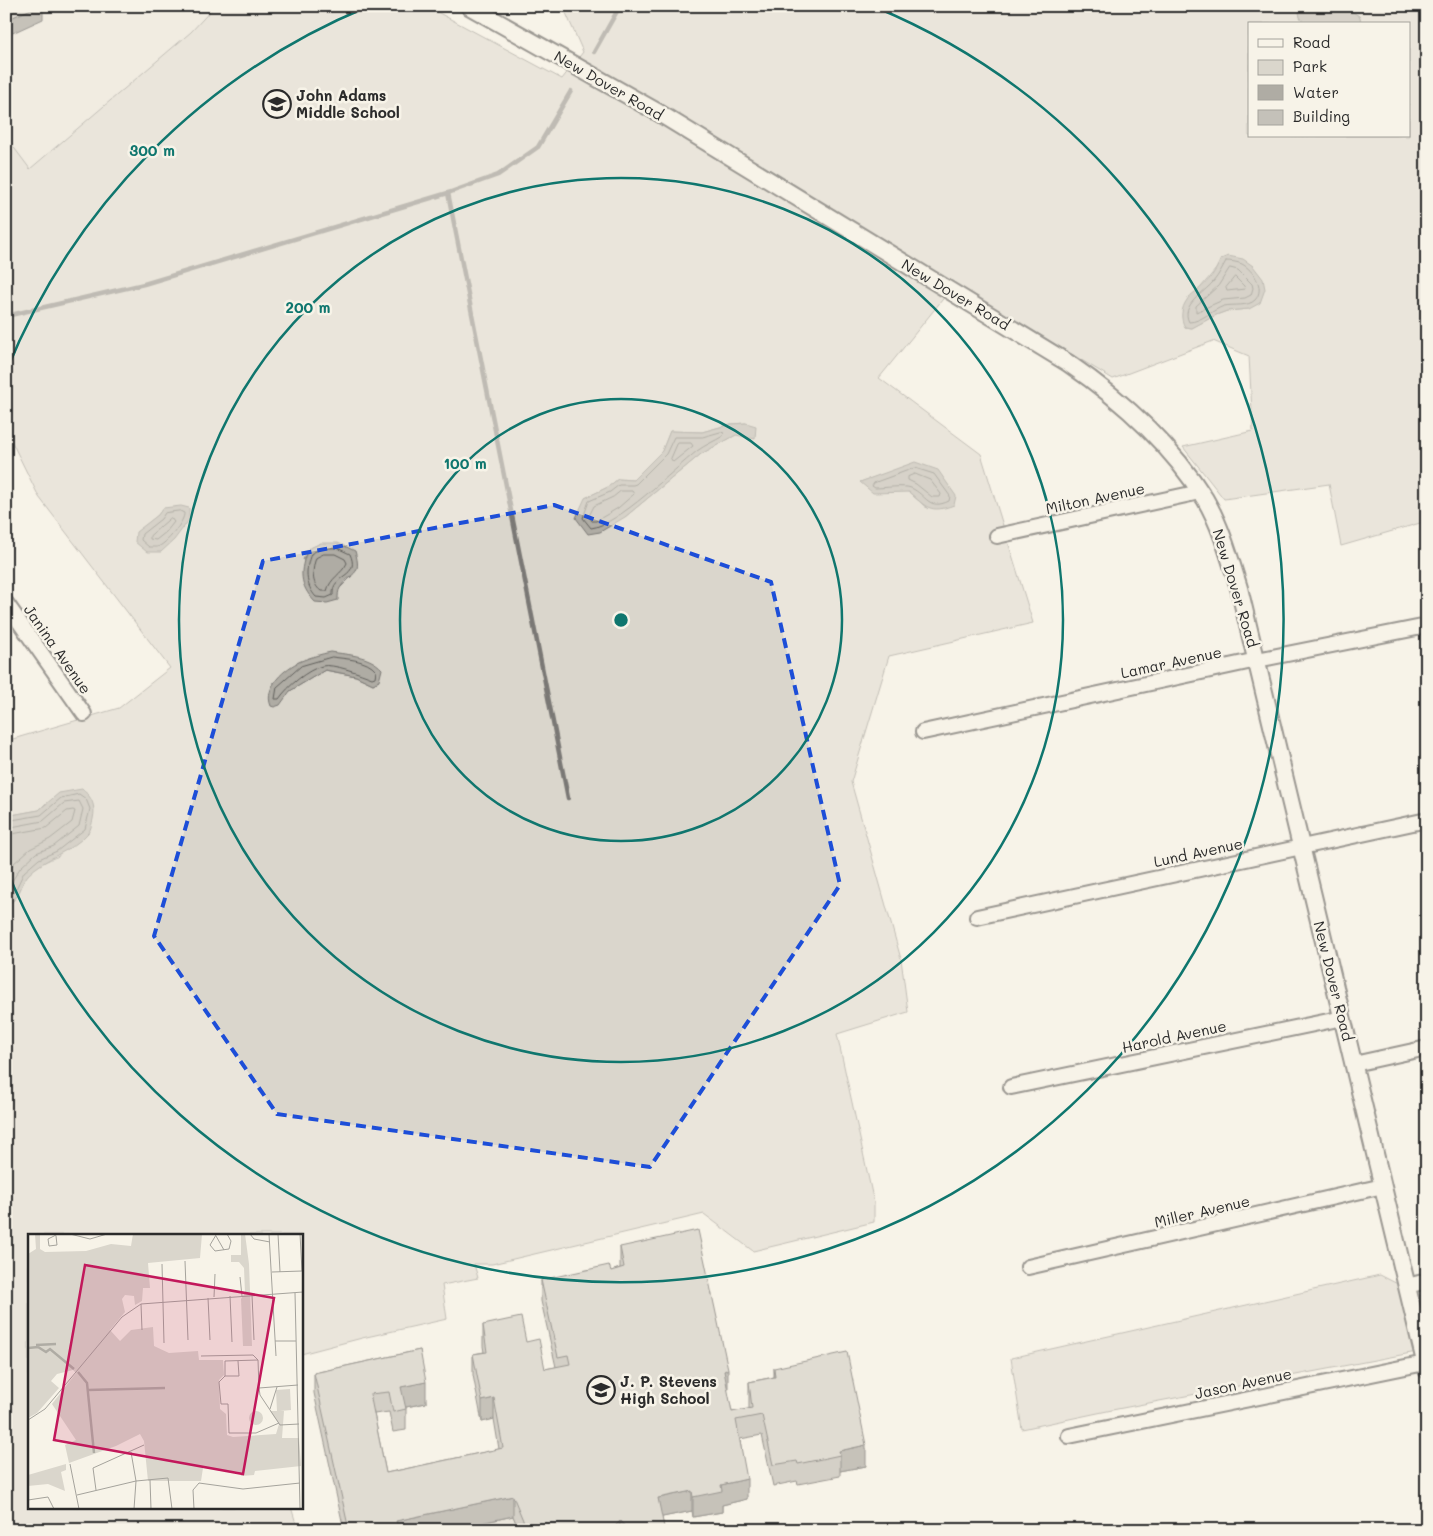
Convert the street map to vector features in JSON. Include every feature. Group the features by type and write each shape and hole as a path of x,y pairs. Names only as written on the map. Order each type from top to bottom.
{"street":[{"name":"New Dover Road","path":"469,6 659,113 1068,363 1097,383 1134,413 1168,450 1200,492 1213,516 1227,550 1258,660 1426,1367"},
{"name":"Milton Avenue","path":"997,536 1200,492"},
{"name":"Janina Avenue","path":"6,603 12,623 84,714"},
{"name":"Lamar Avenue","path":"923,732 1258,660 1427,626"},
{"name":"Lund Avenue","path":"977,917 1427,820"},
{"name":"Harold Avenue","path":"1011,1087 1343,1018"},
{"path":"1354,1064 1427,1048"},
{"name":"Miller Avenue","path":"1028,1267 1383,1186"},
{"path":"1407,1286 1427,1281"},
{"name":"Jason Avenue","path":"1068,1436 1426,1367"}],"highlighted area":[{"path":"554,505 771,582 840,885 650,1167 277,1114 154,936 263,561"}],"shaded area":[{"path":"6,6 426,6 6,229"}],"green space":[{"path":"215,6 426,6 562,79 583,52 563,6 1298,6 1300,17 1304,22 1248,22 1248,138 1410,138 1410,22 1361,22 1359,16 1343,6 1427,6 1427,521 1341,546 1329,484 1224,499 1183,447 1253,431 1249,356 1213,341 1113,379 955,284 879,378 981,454 1033,623 889,656 851,782 901,959 908,1012 837,1034 874,1203 874,1222 753,1251 704,1214 492,1264 474,1264 478,1278 442,1285 447,1319 302,1354 302,1234 28,1234 28,1508 291,1508 298,1530 6,1530 6,1512 9,1511 6,1474 6,905 14,900 26,877 33,870 59,856 46,803 39,810 6,816 6,741 119,708 170,668 39,497 6,430 6,137 30,169 191,32","holes":["1221,259 1249,309 1227,311 1192,328 1185,327 1201,287 1216,269","746,423 736,435 701,454 625,517 585,498 608,487 618,479 633,480 662,451 670,431 702,432 731,424","887,473 909,492 860,482","163,508 189,520 137,532 158,515","321,543 352,576 339,589 303,560 308,549","299,662 379,681 373,684 356,676 325,670 290,691 272,684"]},
{"path":"1380,1275 1427,1299 1427,1350 1022,1429 1011,1358"},
{"path":"513,1516 519,1530 449,1530"}],"water":[{"path":"1298,6 1343,6 1359,16 1361,22 1304,22 1300,17"},
{"path":"1228,256 1243,259 1253,266 1263,279 1265,289 1260,303 1249,309 1227,311 1216,315 1192,328 1185,327 1182,310 1185,303 1209,279 1221,259"},
{"path":"746,423 756,426 755,439 736,435 701,454 625,517 600,532 588,534 576,518 585,498 608,487 618,479 633,480 662,451 670,431 702,432 731,424"},
{"path":"915,462 938,470 956,496 954,505 939,509 929,508 909,492 873,493 860,482"},
{"path":"181,506 189,508 189,520 174,540 161,552 147,552 135,542 136,532 158,515 163,508"},
{"path":"321,543 338,543 355,551 357,560 356,570 338,592 338,600 327,603 315,602 306,590 302,577 303,564 308,549"},
{"path":"331,652 358,656 377,664 382,669 379,681 373,684 356,676 325,670 290,691 280,705 271,706 270,692 282,673 301,661"},
{"path":"82,789 91,799 93,806 94,814 89,832 82,840 42,864 28,875 14,899 6,905 6,816 39,810 59,793"}],"building":[{"path":"6,6 38,6 6,20"},
{"name":"J. P. Stevens High School","path":"698,1230 728,1369 724,1371 732,1412 752,1408 749,1382 775,1377 774,1368 847,1352 866,1445 839,1451 840,1455 798,1464 797,1461 773,1465 762,1415 736,1420 747,1479 721,1485 722,1491 693,1497 692,1491 658,1498 664,1527 656,1530 628,1530 620,1521 611,1530 527,1530 513,1496 396,1521 399,1530 349,1530 314,1373 420,1350 426,1382 401,1387 406,1409 393,1412 389,1392 370,1394 386,1473 503,1448 494,1398 482,1401 473,1354 487,1352 483,1325 521,1317 526,1342 539,1339 545,1369 570,1364 568,1355 558,1357 541,1280 609,1265 611,1271 624,1267 620,1247"}],"waterway":[{"path":"594,52 620,6"},
{"path":"6,316 144,284 448,193 498,175 538,147 571,91"},
{"path":"448,193 568,798"}],"place":[{"name":"John Adams Middle School","path":"277,104"},
{"name":"J. P. Stevens High School","path":"601,1390"}]}
